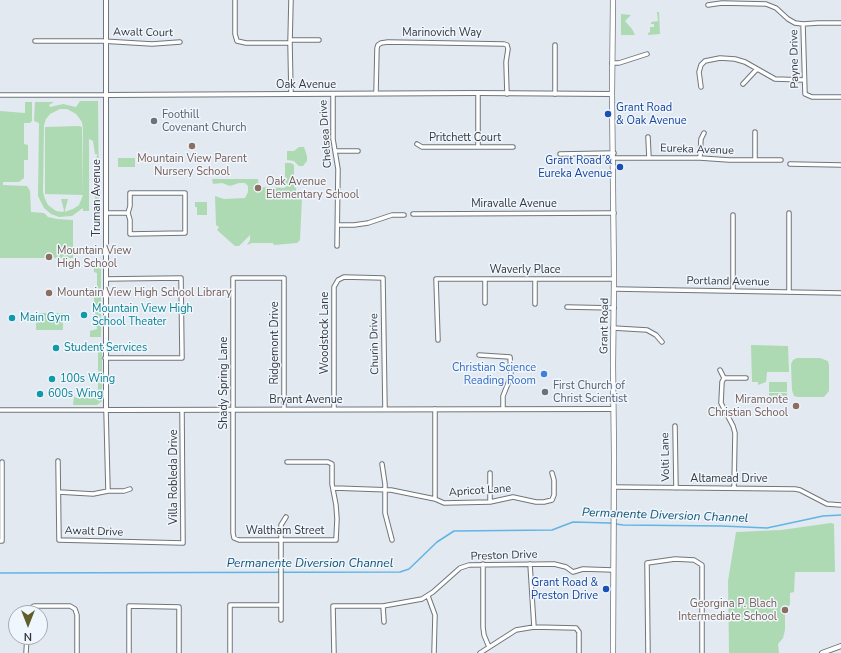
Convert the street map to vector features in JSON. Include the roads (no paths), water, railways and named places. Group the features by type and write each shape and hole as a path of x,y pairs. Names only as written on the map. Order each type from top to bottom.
{"main road":[{"name":"Grant Road","path":"613,0 613,653"}],"street":[{"name":"Truman Avenue","path":"106,0 105,358 108,491"},
{"path":"235,0 235,34 237,40 246,43 319,40"},
{"path":"291,0 291,94"},
{"path":"708,5 722,3 766,4 776,8 795,23 803,24"},
{"name":"Payne Drive","path":"841,23 803,24 805,94 812,97 841,97"},
{"name":"Awalt Court","path":"35,41 106,41 152,44 180,42"},
{"name":"Marinovich Way","path":"376,94 378,45 381,43 395,42 507,45 507,94"},
{"path":"555,45 556,94"},
{"path":"612,63 619,63 647,54"},
{"path":"701,87 699,72 701,65 705,61 720,58 735,59 745,62 775,79 804,80"},
{"path":"743,84 757,69"},
{"path":"478,93 478,147"},
{"name":"Oak Avenue","path":"0,95 478,93 612,94"},
{"name":"Chelsea Drive","path":"333,94 334,139 338,169 337,246"},
{"path":"755,132 755,160"},
{"path":"700,158 701,138 704,133"},
{"path":"648,137 649,158"},
{"name":"Pritchett Court","path":"416,144 422,147 513,147"},
{"path":"335,151 358,151"},
{"name":"Eureka Avenue","path":"560,154 649,158 780,160"},
{"path":"790,164 841,165"},
{"path":"130,193 185,193 185,233 130,234 130,220 128,213 130,206 130,193"},
{"path":"106,213 128,213"},
{"name":"Miravalle Avenue","path":"413,214 614,213"},
{"path":"789,213 789,292"},
{"path":"338,225 368,223 392,215 404,215"},
{"path":"733,215 733,291"},
{"name":"Woodstock Lane","path":"334,410 334,287 338,280 344,277 383,278"},
{"path":"105,358 182,358 181,278 106,279"},
{"name":"Shady Spring Lane","path":"234,538 233,278 284,278"},
{"name":"Ridgemont Drive","path":"284,278 284,409"},
{"name":"Churin Drive","path":"383,278 385,409"},
{"name":"Waverly Place","path":"438,340 436,279 614,279"},
{"path":"485,279 485,303"},
{"path":"535,280 535,304"},
{"name":"Portland Avenue","path":"614,289 841,293"},
{"path":"567,307 614,308"},
{"path":"613,328 647,330 656,335 662,342"},
{"path":"479,356 510,357 511,376 503,396 503,409"},
{"path":"720,370 724,378 722,382 721,403 735,433 734,488"},
{"path":"724,378 746,378"},
{"name":"Bryant Avenue","path":"0,410 613,409"},
{"name":"Villa Robleda Drive","path":"182,410 183,543"},
{"path":"434,499 435,410"},
{"name":"Volti Lane","path":"675,426 676,488"},
{"path":"1,541 2,462"},
{"name":"Awalt Drive","path":"58,462 59,540 183,543"},
{"path":"287,462 331,463 333,467 332,484 334,488"},
{"path":"382,464 385,489 385,513 392,540"},
{"path":"490,473 490,502"},
{"name":"Apricot Lane","path":"334,488 385,489 434,499 444,503 490,502 513,497 536,502 544,502 552,500 554,495 554,480 552,473"},
{"name":"Altamead Drive","path":"614,487 795,489 827,504 841,505"},
{"name":"Waltham Street","path":"234,538 239,540 336,540 337,519 334,488"},
{"path":"59,492 93,494 130,489"},
{"path":"281,620 281,525 286,518"},
{"path":"648,653 647,563 675,559 694,560 702,565 702,653"},
{"path":"483,564 483,627 484,635 489,647"},
{"path":"530,564 534,627"},
{"name":"Preston Drive","path":"334,653 333,606 383,606 422,599 428,596 460,568 469,565 554,564 566,567 573,572 583,569 613,570"},
{"path":"428,596 435,615 434,653"},
{"path":"230,653 230,605 281,605"},
{"path":"48,606 70,606 75,609 77,615 77,653"},
{"path":"129,653 129,606 179,607 179,653"},
{"path":"383,606 384,622"},
{"path":"480,653 516,630 534,627 576,628 579,632 579,653"},
{"path":"822,653 841,646"}],"waterway":[{"name":"Permanente Diversion Channel","path":"0,573 400,572 409,569 437,542 454,531 552,530 573,522 623,525 767,528 823,516 841,515"}],"place":[{"name":"Grant Road & Oak Avenue","path":"608,114"},
{"name":"Foothill Covenant Church","path":"154,121"},
{"name":"Mountain View Parent Nursery School","path":"192,146"},
{"name":"Grant Road & Eureka Avenue","path":"620,167"},
{"name":"Oak Avenue Elementary School","path":"258,188"},
{"name":"Mountain View High School","path":"49,257"},
{"name":"Mountain View High School Library","path":"49,293"},
{"name":"Mountain View High School Theater","path":"84,315"},
{"name":"Main Gym","path":"12,318"},
{"name":"Student Services","path":"56,348"},
{"name":"Christian Science Reading Room","path":"544,374"},
{"name":"100s Wing","path":"52,379"},
{"name":"First Church of Christ Scientist","path":"545,392"},
{"name":"600s Wing","path":"40,394"},
{"name":"Miramonte Christian School","path":"796,406"},
{"name":"Grant Road & Preston Drive","path":"606,589"},
{"name":"Georgina P. Blach Intermediate School","path":"785,610"}]}
